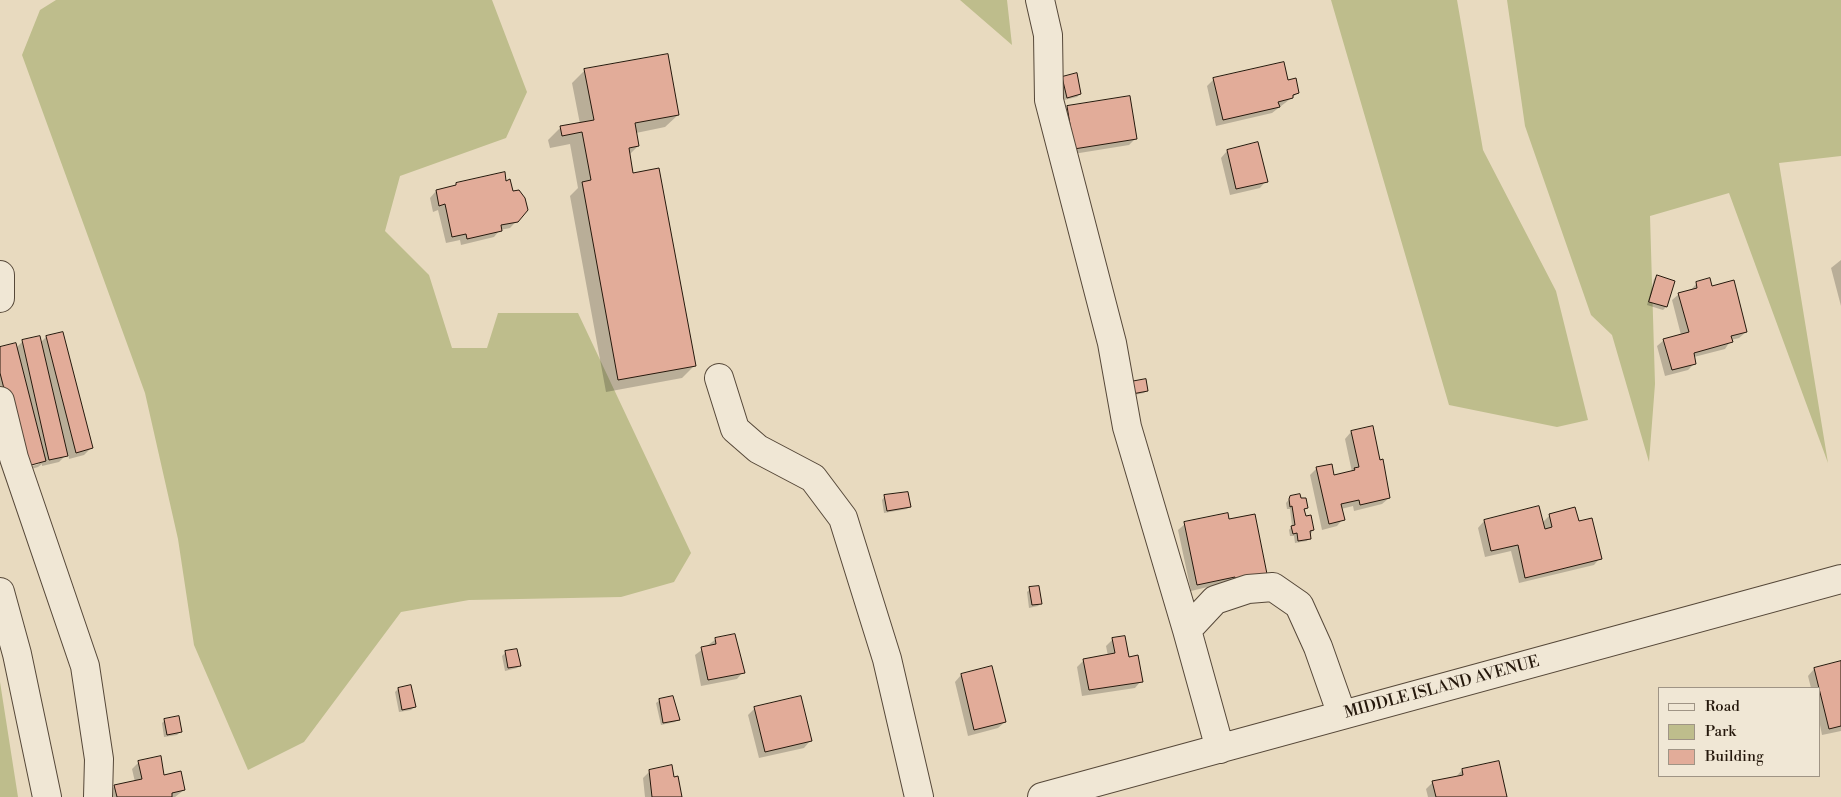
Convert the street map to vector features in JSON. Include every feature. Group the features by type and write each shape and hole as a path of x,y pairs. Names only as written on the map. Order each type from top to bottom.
{"street":[{"path":"1040,0 1048,35 1049,100 1112,342 1127,427 1220,749"},
{"path":"0,275 0,298"},
{"path":"719,378 735,429 758,449 813,478 843,518 887,659 919,797"},
{"path":"0,401 14,458 85,666 99,759 98,797"},
{"name":"MIDDLE ISLAND AVENUE","path":"1042,797 1841,579"},
{"path":"1187,630 1215,600 1248,589 1273,587 1299,606 1318,648 1342,715"},
{"path":"0,592 17,654 47,797"}],"green space":[{"path":"56,0 492,0 527,92 506,138 400,176 385,231 429,275 452,348 487,348 498,313 578,313 691,553 674,582 621,597 469,600 401,612 304,742 248,770 194,645 178,539 145,393 22,55 40,10"},
{"path":"960,0 1007,0 1012,45"},
{"path":"1331,0 1457,0 1483,150 1556,291 1588,420 1557,427 1449,405"},
{"path":"1507,0 1841,0 1841,156 1779,163 1828,463 1729,193 1650,216 1655,384 1649,462 1612,335 1591,315 1525,126"},
{"path":"0,682 18,797 0,797"}],"building":[{"path":"668,54 679,115 635,123 639,146 629,148 633,173 659,168 696,366 618,380 582,182 591,180 582,132 562,136 560,126 594,120 584,69"},
{"path":"1284,62 1288,80 1296,78 1299,93 1293,95 1293,98 1278,102 1280,107 1223,120 1213,78"},
{"path":"1077,73 1081,94 1067,98 1062,77"},
{"path":"1130,96 1137,139 1074,149 1067,106"},
{"path":"1258,142 1268,182 1236,189 1227,150"},
{"path":"505,172 506,181 510,179 513,191 519,190 525,198 528,210 518,222 501,225 502,231 467,239 466,234 452,237 445,204 439,206 436,190 456,185 456,183"},
{"path":"1657,275 1675,281 1667,307 1649,302"},
{"path":"1710,278 1712,286 1734,280 1747,332 1731,336 1733,342 1694,353 1696,364 1672,370 1663,339 1689,332 1678,293 1697,288 1696,282"},
{"path":"63,332 93,448 76,453 46,336"},
{"path":"40,336 68,456 49,460 22,340"},
{"path":"16,343 46,461 24,467 0,373 0,347"},
{"path":"1146,379 1148,391 1132,394 1130,382"},
{"path":"1373,426 1380,460 1383,459 1390,498 1360,505 1359,500 1341,504 1345,520 1329,524 1316,467 1332,464 1334,475 1355,470 1354,468 1359,467 1351,431"},
{"path":"908,492 911,507 887,511 884,495"},
{"path":"1300,494 1301,498 1306,498 1308,508 1304,509 1306,516 1311,515 1314,530 1310,531 1311,539 1298,541 1297,533 1293,534 1291,526 1295,525 1289,499 1290,496"},
{"path":"1539,506 1545,529 1552,527 1549,514 1575,507 1579,521 1592,518 1602,559 1525,578 1518,545 1491,551 1484,520"},
{"path":"1228,513 1229,519 1255,514 1267,574 1236,581 1235,577 1197,585 1184,522"},
{"path":"1039,586 1042,604 1032,605 1029,587"},
{"path":"735,634 745,673 708,680 701,647 716,644 715,638"},
{"path":"1125,636 1129,657 1138,655 1143,682 1089,690 1083,659 1115,653 1112,638"},
{"path":"517,649 521,666 508,668 505,651"},
{"path":"1841,661 1841,726 1829,729 1821,696 1821,687 1819,687 1814,668"},
{"path":"992,666 1006,722 974,730 961,674"},
{"path":"411,685 416,707 402,710 398,688"},
{"path":"673,696 680,720 663,723 659,699"},
{"path":"801,696 812,741 765,752 754,707"},
{"path":"179,716 182,732 167,735 164,719"},
{"path":"161,756 164,775 181,771 185,790 172,793 172,797 117,797 114,785 142,779 138,761"},
{"path":"1499,761 1507,797 1436,797 1432,781 1463,775 1462,769"},
{"path":"672,765 674,777 678,776 682,797 652,797 649,770"}]}
